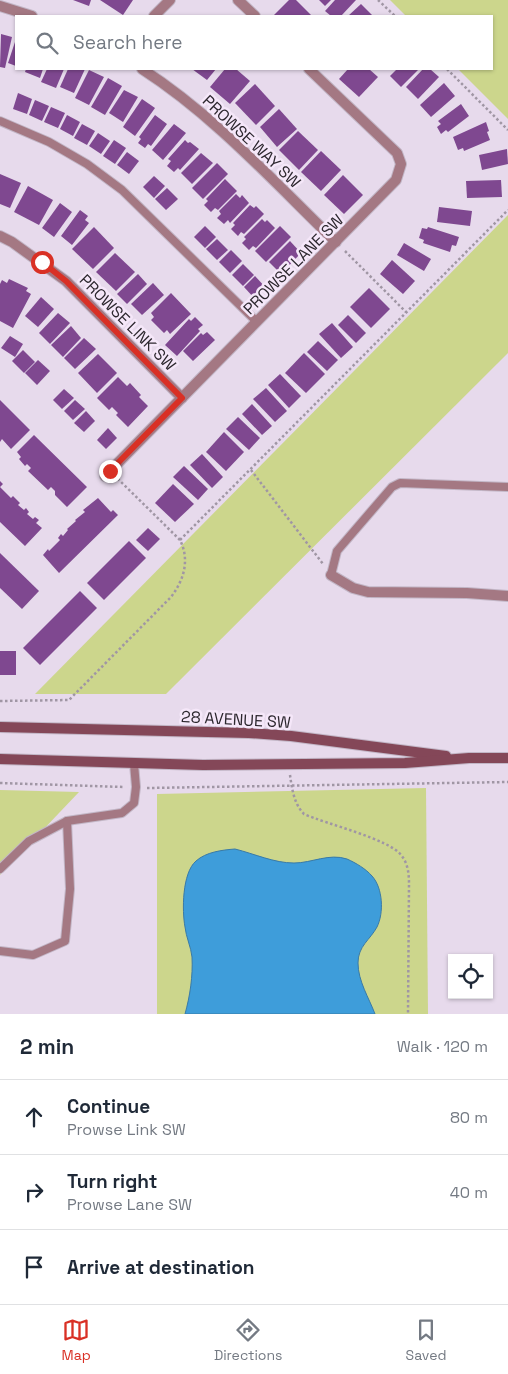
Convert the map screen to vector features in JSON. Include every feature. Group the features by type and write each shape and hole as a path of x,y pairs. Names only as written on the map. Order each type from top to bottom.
{"main road":[{"name":"28 AVENUE SW","path":"0,727 249,733 291,736 469,758"},
{"name":"28 AVENUE SW","path":"0,759 212,765 404,763 469,758 508,758"}],"street":[{"path":"155,15 170,0"},
{"path":"238,0 254,15"},
{"path":"0,6 29,15"},
{"name":"PROWSE WAY SW","path":"144,70 157,78 203,115 336,242"},
{"name":"PROWSE LANE SW","path":"108,473 396,180 401,164 397,154 310,70"},
{"name":"PROWSE LINK SW","path":"0,236 12,242 66,281 182,398"},
{"path":"331,575 353,588 368,592 467,593 508,596"}],"lane":[{"path":"0,121 49,142 87,164 122,190 257,322"},
{"path":"331,575 337,551 392,487 400,483 508,487"},
{"path":"0,869 28,841 67,822 122,814 134,803 136,788 134,764"},
{"path":"0,951 33,955 65,942 70,889 67,822"}],"path":[{"path":"378,0 394,15"},
{"path":"448,70 508,130"},
{"path":"180,540 508,210"},
{"path":"336,242 406,312"},
{"path":"251,470 331,575"},
{"path":"0,701 69,700 171,597 179,586 185,562 185,550 180,540 108,473"},
{"path":"290,774 297,803 304,814 381,842 401,854 405,861 409,884 408,1014"},
{"path":"150,788 508,782"},
{"path":"0,783 122,787"}],"green space":[{"path":"390,0 508,0 508,119 459,70 493,70 493,15 405,15"},
{"path":"508,215 508,353 166,694 35,694"},
{"path":"426,788 428,1014 157,1014 157,794"},
{"path":"0,790 79,792 0,875"}],"water":[{"path":"235,849 287,863 301,863 340,857 357,864 372,876 376,881 380,894 381,915 377,927 360,952 358,970 375,1014 185,1014 191,986 192,964 183,912 184,892 188,874 196,861 204,855"}],"building":[{"path":"73,0 91,0 89,6"},
{"path":"100,0 133,0 123,15"},
{"path":"289,0 296,0 311,15 274,15"},
{"path":"319,0 331,0 325,6"},
{"path":"335,0 356,0 342,15 330,15 325,11"},
{"path":"361,4 372,15 349,15"},
{"path":"1,34 12,37 5,68 0,67"},
{"path":"15,42 15,66 8,63"},
{"path":"26,70 43,70 40,78 25,72"},
{"path":"47,70 64,70 56,88 41,82"},
{"path":"68,70 85,70 74,93 60,87"},
{"path":"89,70 104,77 89,105 75,98"},
{"path":"193,70 215,70 207,80"},
{"path":"224,70 237,70 250,81 230,104 210,87"},
{"path":"347,70 370,70 378,77 359,97 339,79"},
{"path":"396,70 418,70 401,87 390,76"},
{"path":"422,70 431,70 439,77 418,99 406,87"},
{"path":"108,78 122,86 105,115 91,107"},
{"path":"444,83 455,96 431,117 420,105"},
{"path":"255,84 275,106 256,125 235,103"},
{"path":"124,90 138,97 123,122 109,113"},
{"path":"18,93 32,99 27,114 13,109"},
{"path":"142,99 155,108 135,136 123,127"},
{"path":"35,100 49,106 42,121 29,115"},
{"path":"461,104 469,116 448,132 446,130 441,134 437,127 441,124 438,121"},
{"path":"51,107 65,113 58,128 44,122"},
{"path":"279,109 297,129 277,147 260,127"},
{"path":"67,115 80,122 73,136 60,129"},
{"path":"155,115 167,124 151,146 148,144 145,148 138,143 141,139 139,137"},
{"path":"486,122 490,140 464,151 463,148 458,150 453,137"},
{"path":"82,124 95,131 87,145 74,138"},
{"path":"174,124 186,133 163,160 152,150"},
{"path":"298,131 318,150 299,170 279,150"},
{"path":"98,133 110,141 101,154 89,146"},
{"path":"114,140 126,148 115,164 103,156"},
{"path":"185,140 199,149 180,170 178,168 174,172 167,166 171,161 168,159"},
{"path":"507,149 508,164 482,170 479,155"},
{"path":"321,151 341,170 321,191 301,172"},
{"path":"127,152 139,161 129,174 117,165"},
{"path":"201,153 213,163 192,184 181,173"},
{"path":"217,163 228,174 203,199 192,188"},
{"path":"0,174 21,183 10,208 0,204"},
{"path":"343,175 363,195 344,214 324,195"},
{"path":"154,176 165,186 154,198 143,187"},
{"path":"225,179 237,191 218,210 215,208 211,212 204,205 208,201 206,199"},
{"path":"501,180 502,197 467,198 466,181"},
{"path":"28,186 53,200 39,225 14,212"},
{"path":"167,188 178,199 166,210 155,199"},
{"path":"236,194 240,198 242,195 249,203 230,223 228,220 224,224 217,218 221,214 219,211"},
{"path":"60,203 72,212 54,237 42,228"},
{"path":"250,205 254,208 256,206 264,214 244,234 241,232 238,236 231,229 235,225 233,223"},
{"path":"439,207 472,211 470,226 437,222"},
{"path":"80,210 88,216 85,220 89,223 72,245 61,236"},
{"path":"262,219 265,222 267,220 275,228 256,248 253,246 249,250 242,243 246,239 244,237"},
{"path":"205,226 216,237 205,248 194,237"},
{"path":"280,226 291,237 266,262 255,251"},
{"path":"94,227 114,248 93,269 72,249"},
{"path":"428,227 459,237 456,246 452,245 450,252 423,243 424,240 419,238 422,228 427,229"},
{"path":"217,239 228,250 217,260 206,249"},
{"path":"290,241 301,253 281,274 269,262"},
{"path":"404,243 431,259 424,271 397,255"},
{"path":"231,250 242,261 230,273 219,262"},
{"path":"115,253 135,272 116,291 96,272"},
{"path":"392,260 415,281 403,294 380,274"},
{"path":"243,264 254,275 243,286 232,275"},
{"path":"138,274 147,284 127,304 117,294"},
{"path":"255,276 266,288 255,299 244,287"},
{"path":"9,279 28,288 26,291 31,294 13,328 0,321 0,284 2,280 7,283"},
{"path":"153,283 164,295 142,315 131,304"},
{"path":"369,288 390,309 371,328 350,307"},
{"path":"171,293 191,314 170,334 167,330 164,333 151,320 154,317 151,313"},
{"path":"41,297 54,309 38,327 25,316"},
{"path":"58,313 70,323 50,344 39,333"},
{"path":"348,315 366,333 356,343 338,325"},
{"path":"195,317 203,325 198,329 200,331 177,356 165,345 189,319 191,321"},
{"path":"332,323 353,347 341,358 319,334"},
{"path":"71,326 81,338 63,357 51,345"},
{"path":"207,332 215,340 193,361 183,351 201,333 203,335"},
{"path":"10,336 23,344 15,357 1,348"},
{"path":"84,338 96,349 75,369 64,358"},
{"path":"318,341 338,360 327,371 307,352"},
{"path":"23,350 35,362 24,373 12,361"},
{"path":"304,353 325,374 306,393 285,373"},
{"path":"98,354 117,373 97,393 78,373"},
{"path":"38,360 50,371 37,385 25,373"},
{"path":"280,374 301,396 289,408 268,385"},
{"path":"118,377 127,386 130,383 141,395 139,397 148,406 128,427 116,415 118,413 112,407 109,410 97,398"},
{"path":"266,388 287,411 275,422 253,399"},
{"path":"64,389 74,398 62,409 53,400"},
{"path":"0,400 30,430 11,449 2,439 0,442"},
{"path":"75,400 85,409 73,420 64,411"},
{"path":"252,404 272,426 262,435 242,414"},
{"path":"86,411 95,421 84,432 74,423"},
{"path":"238,417 260,438 249,450 226,429"},
{"path":"108,428 117,438 106,449 97,440"},
{"path":"224,432 244,452 226,471 206,452"},
{"path":"34,435 87,487 67,507 55,495 55,491 51,487 48,490 28,471 31,468 27,464 25,466 19,459 21,457 17,452"},
{"path":"202,454 223,477 212,488 190,465"},
{"path":"184,466 208,489 198,500 173,477"},
{"path":"173,484 194,504 175,522 155,503"},
{"path":"0,487 11,498 13,496 20,503 18,505 24,510 26,508 29,512 27,514 33,519 35,517 39,520 36,523 42,528 25,546 0,522"},
{"path":"98,498 111,512 113,510 118,515 59,573 43,555 60,540 58,538 61,534 63,536 75,520 85,512 83,510"},
{"path":"148,528 160,539 148,551 136,540"},
{"path":"129,541 146,558 104,600 87,583"},
{"path":"0,553 39,591 22,609 0,588"},
{"path":"80,591 97,608 40,665 23,648"},
{"path":"0,651 16,651 16,675 0,675"}],"route":[{"path":"42,262 66,281 182,398 110,471"}]}
